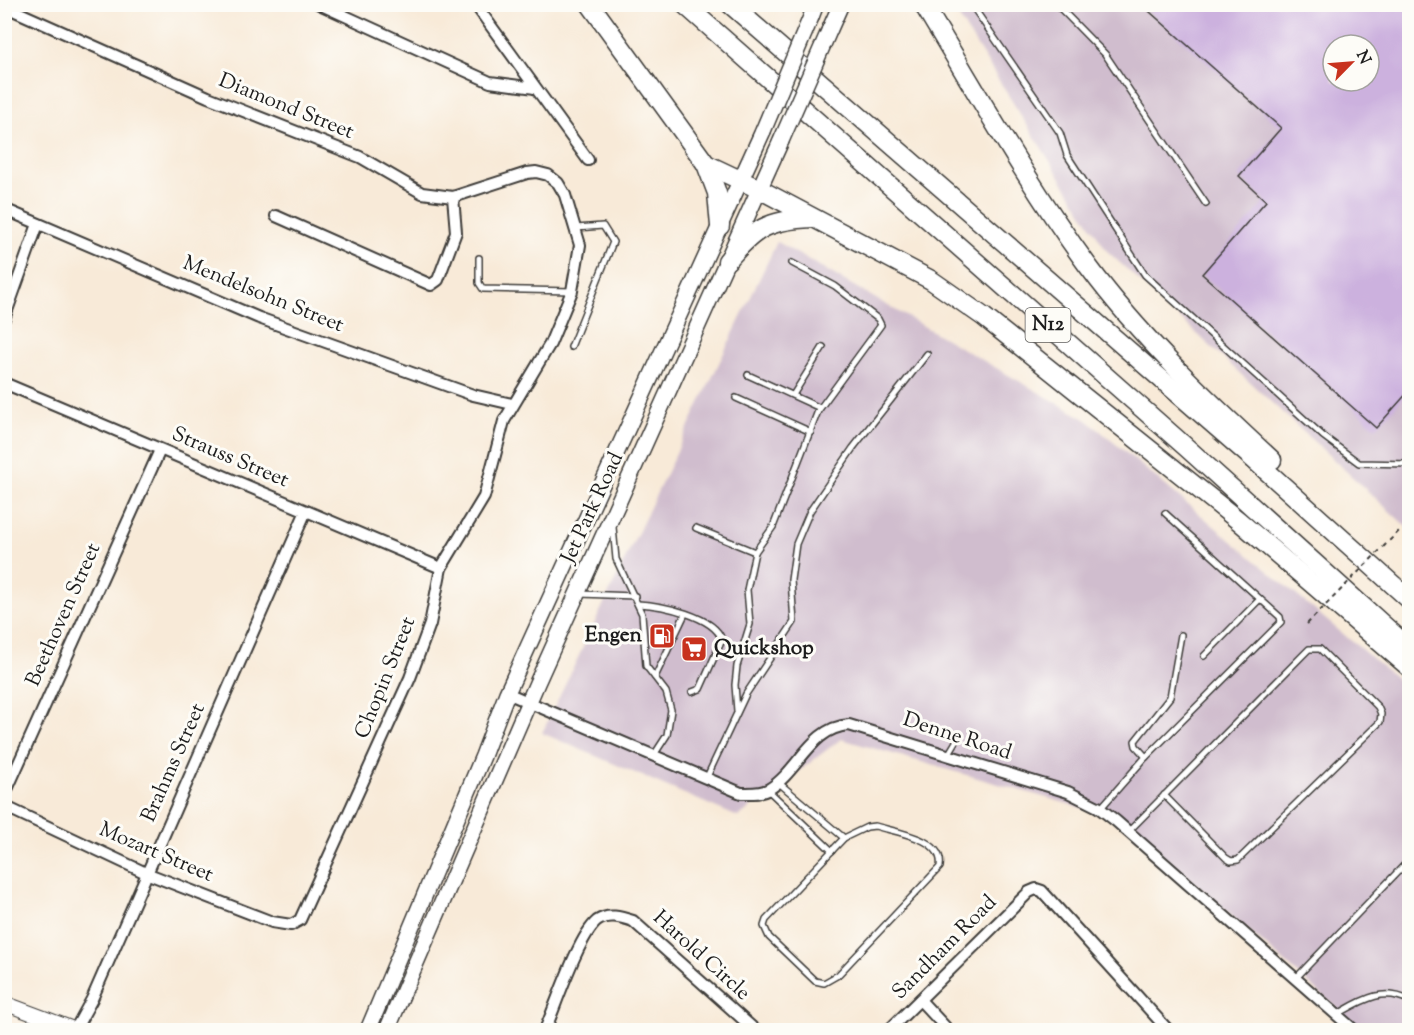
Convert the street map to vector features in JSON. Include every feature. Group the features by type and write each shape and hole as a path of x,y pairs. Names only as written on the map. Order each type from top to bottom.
{"highway":[{"path":"590,4 706,165 717,193 720,226"},
{"name":"N12","path":"684,4 1187,448 1410,649"},
{"name":"N12","path":"730,4 1251,457 1410,600"},
{"path":"923,4 1030,179 1089,267 1125,311 1210,401 1410,590"},
{"path":"706,165 759,189 931,280 984,317 1104,410 1239,521 1410,668"},
{"path":"728,261 748,236 769,225 812,218"}],"main road":[{"name":"Jet Park Road","path":"387,1030 529,701 842,4"},
{"name":"Jet Park Road","path":"368,1030 507,693 763,131 814,11"},
{"path":"4,1003 76,1030"}],"street":[{"path":"319,4 490,82 535,88"},
{"path":"475,4 588,160"},
{"name":"Diamond Street","path":"4,6 208,98 360,157 422,192 453,197 527,173 542,173 555,180"},
{"name":"Chopin Street","path":"296,923 306,911 410,678 430,624 441,568 484,497 498,438 512,404 550,344 572,291 579,253 576,228 562,187 555,180"},
{"path":"276,216 430,285 438,280 456,232 453,197"},
{"name":"Mendelsohn Street","path":"4,209 259,318 473,395 512,404"},
{"path":"4,319 38,224"},
{"name":"Strauss Street","path":"4,382 441,568"},
{"name":"Beethoven Street","path":"4,796 160,450"},
{"name":"Brahms Street","path":"76,1030 306,511"},
{"path":"507,693 654,755 706,780 741,793 768,790"},
{"name":"Denne Road","path":"768,790 813,744 832,730 844,725 860,726 1068,792 1100,809 1128,832 1354,1030"},
{"name":"Mozart Street","path":"4,806 146,873 272,922 296,923"},
{"name":"Sandham Road","path":"889,1030 1029,892 1036,889 1042,891 1168,1030"},
{"name":"Harold Circle","path":"545,1030 586,934 598,920 610,916 633,921 755,1030"},
{"path":"920,1000 948,1030"}],"lane":[{"path":"971,4 1060,133 1068,155 1145,275 1323,436 1359,463 1410,464"},
{"path":"1056,4 1105,54 1206,204"},
{"path":"571,347 613,242 603,226 576,228"},
{"path":"479,258 478,284 483,289 572,291"},
{"path":"737,714 735,685 737,666 750,624 747,590 755,552 772,527 820,408 881,325 881,322 835,286 792,263"},
{"path":"793,395 823,347"},
{"path":"706,780 758,674 794,622 791,580 796,544 810,511 853,448 927,354"},
{"path":"748,375 820,408"},
{"path":"736,398 811,432"},
{"path":"1100,809 1146,757 1280,625 1280,617 1165,513"},
{"path":"613,516 616,559 635,596 643,622 646,666 666,692 672,720 667,735 654,755"},
{"path":"696,528 755,552"},
{"path":"577,593 635,596"},
{"path":"1204,656 1260,599"},
{"path":"638,604 656,604 714,626 722,640 700,689 692,692"},
{"path":"655,677 685,614"},
{"path":"1146,757 1136,746 1135,741 1170,697 1180,635"},
{"path":"1128,832 1164,795 1309,649 1320,649 1378,706 1381,714 1380,722 1238,860 1231,861 1226,858 1164,795"},
{"path":"948,755 960,735"},
{"path":"778,782 844,838"},
{"path":"768,790 832,851"},
{"path":"875,826 918,838 936,851 941,862 938,872 878,931 838,975 824,983 815,981 769,937 764,926 770,913 832,851 844,838 867,827 875,826"},
{"path":"1295,979 1410,859"},
{"path":"1336,1015 1379,994 1399,995 1410,1001"}],"path":[{"path":"1307,624 1400,530"}],"shaded area":[{"path":"951,5 1409,5 1409,529 1107,251"},
{"path":"777,242 1087,420 1409,689 1409,1030 1362,1030 1121,819 841,739 738,817 542,733"}],"building":[{"path":"1141,4 1410,4 1410,390 1376,428 1202,274 1266,201 1239,176 1281,128"}],"place":[{"name":"Engen","path":"662,636"},
{"name":"Quickshop","path":"694,649"}]}
